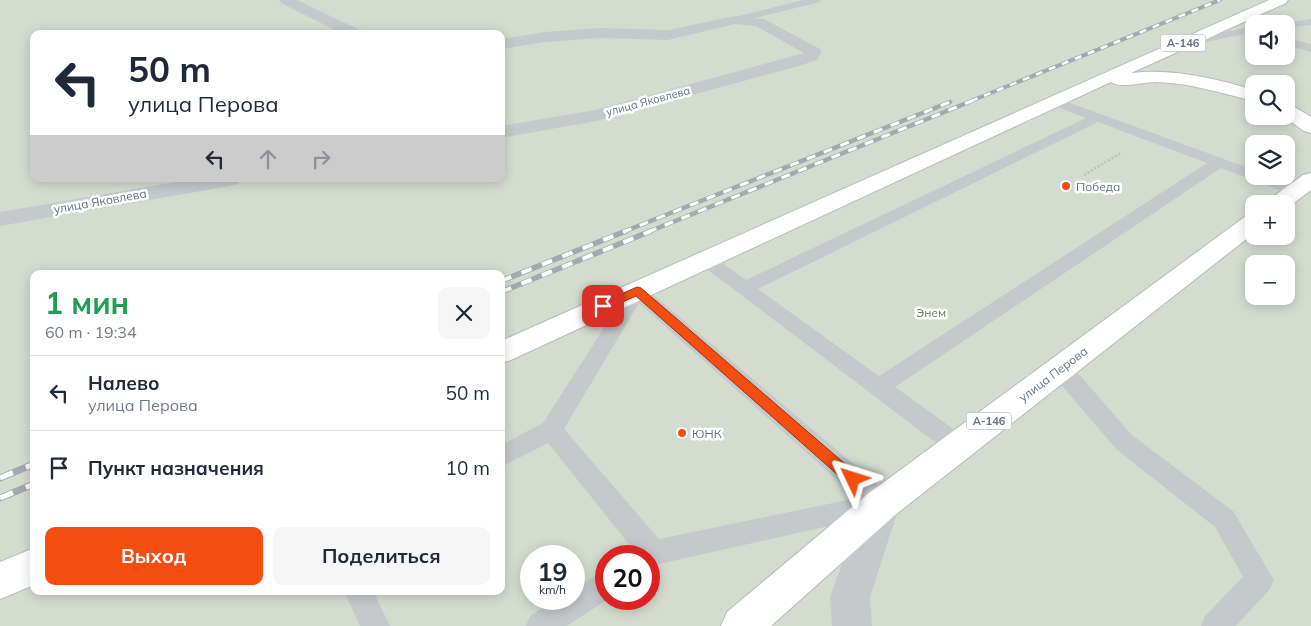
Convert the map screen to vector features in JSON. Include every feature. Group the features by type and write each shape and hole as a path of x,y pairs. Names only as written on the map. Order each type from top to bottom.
{"highway":[{"name":"А-146","path":"505,351 1086,86 1281,0"},
{"name":"А-146","path":"1086,86 1140,76 1174,76 1245,93"},
{"path":"1295,115 1311,127"},
{"path":"1290,195 1303,185"},
{"name":"улица Перова","path":"741,626 882,504 957,445 1061,369 1245,228"},
{"path":"0,581 30,568"}],"street":[{"path":"286,0 348,30"},
{"path":"505,43 544,37 600,33 668,36 735,20"},
{"name":"улица Яковлева","path":"505,131 596,115 793,62 811,56 814,52 759,22 735,20"},
{"name":"улица Яковлева","path":"0,219 213,182"},
{"path":"852,626 850,597 882,504"}],"lane":[{"path":"735,20 816,0"},
{"path":"1295,24 1311,22"},
{"path":"1178,45 1245,31"},
{"path":"1295,44 1311,48"},
{"path":"1054,101 1245,172"},
{"path":"744,288 1098,117"},
{"path":"879,388 1219,162"},
{"path":"705,259 957,445"},
{"path":"505,455 551,430 637,291 882,504"},
{"path":"1061,369 1124,442 1224,519 1260,580 1216,626"},
{"path":"551,430 642,545"},
{"path":"660,553 882,504"},
{"path":"542,626 595,591"},
{"path":"360,595 375,626"}],"path":[{"path":"1084,175 1150,136"}],"green space":[{"name":"Энем","path":"0,0 1311,0 1311,626 0,626"}],"railway":[{"path":"971,101 1220,0"},
{"path":"648,232 974,100"},
{"path":"623,232 950,102"},
{"path":"505,279 626,231"},
{"path":"505,290 651,231"},
{"path":"0,478 30,466"},
{"path":"0,498 30,486"}],"place":[{"name":"Победа","path":"1066,186"},
{"name":"ЮНК","path":"682,433"}],"route":[{"path":"603,306 637,291 853,479"}]}
